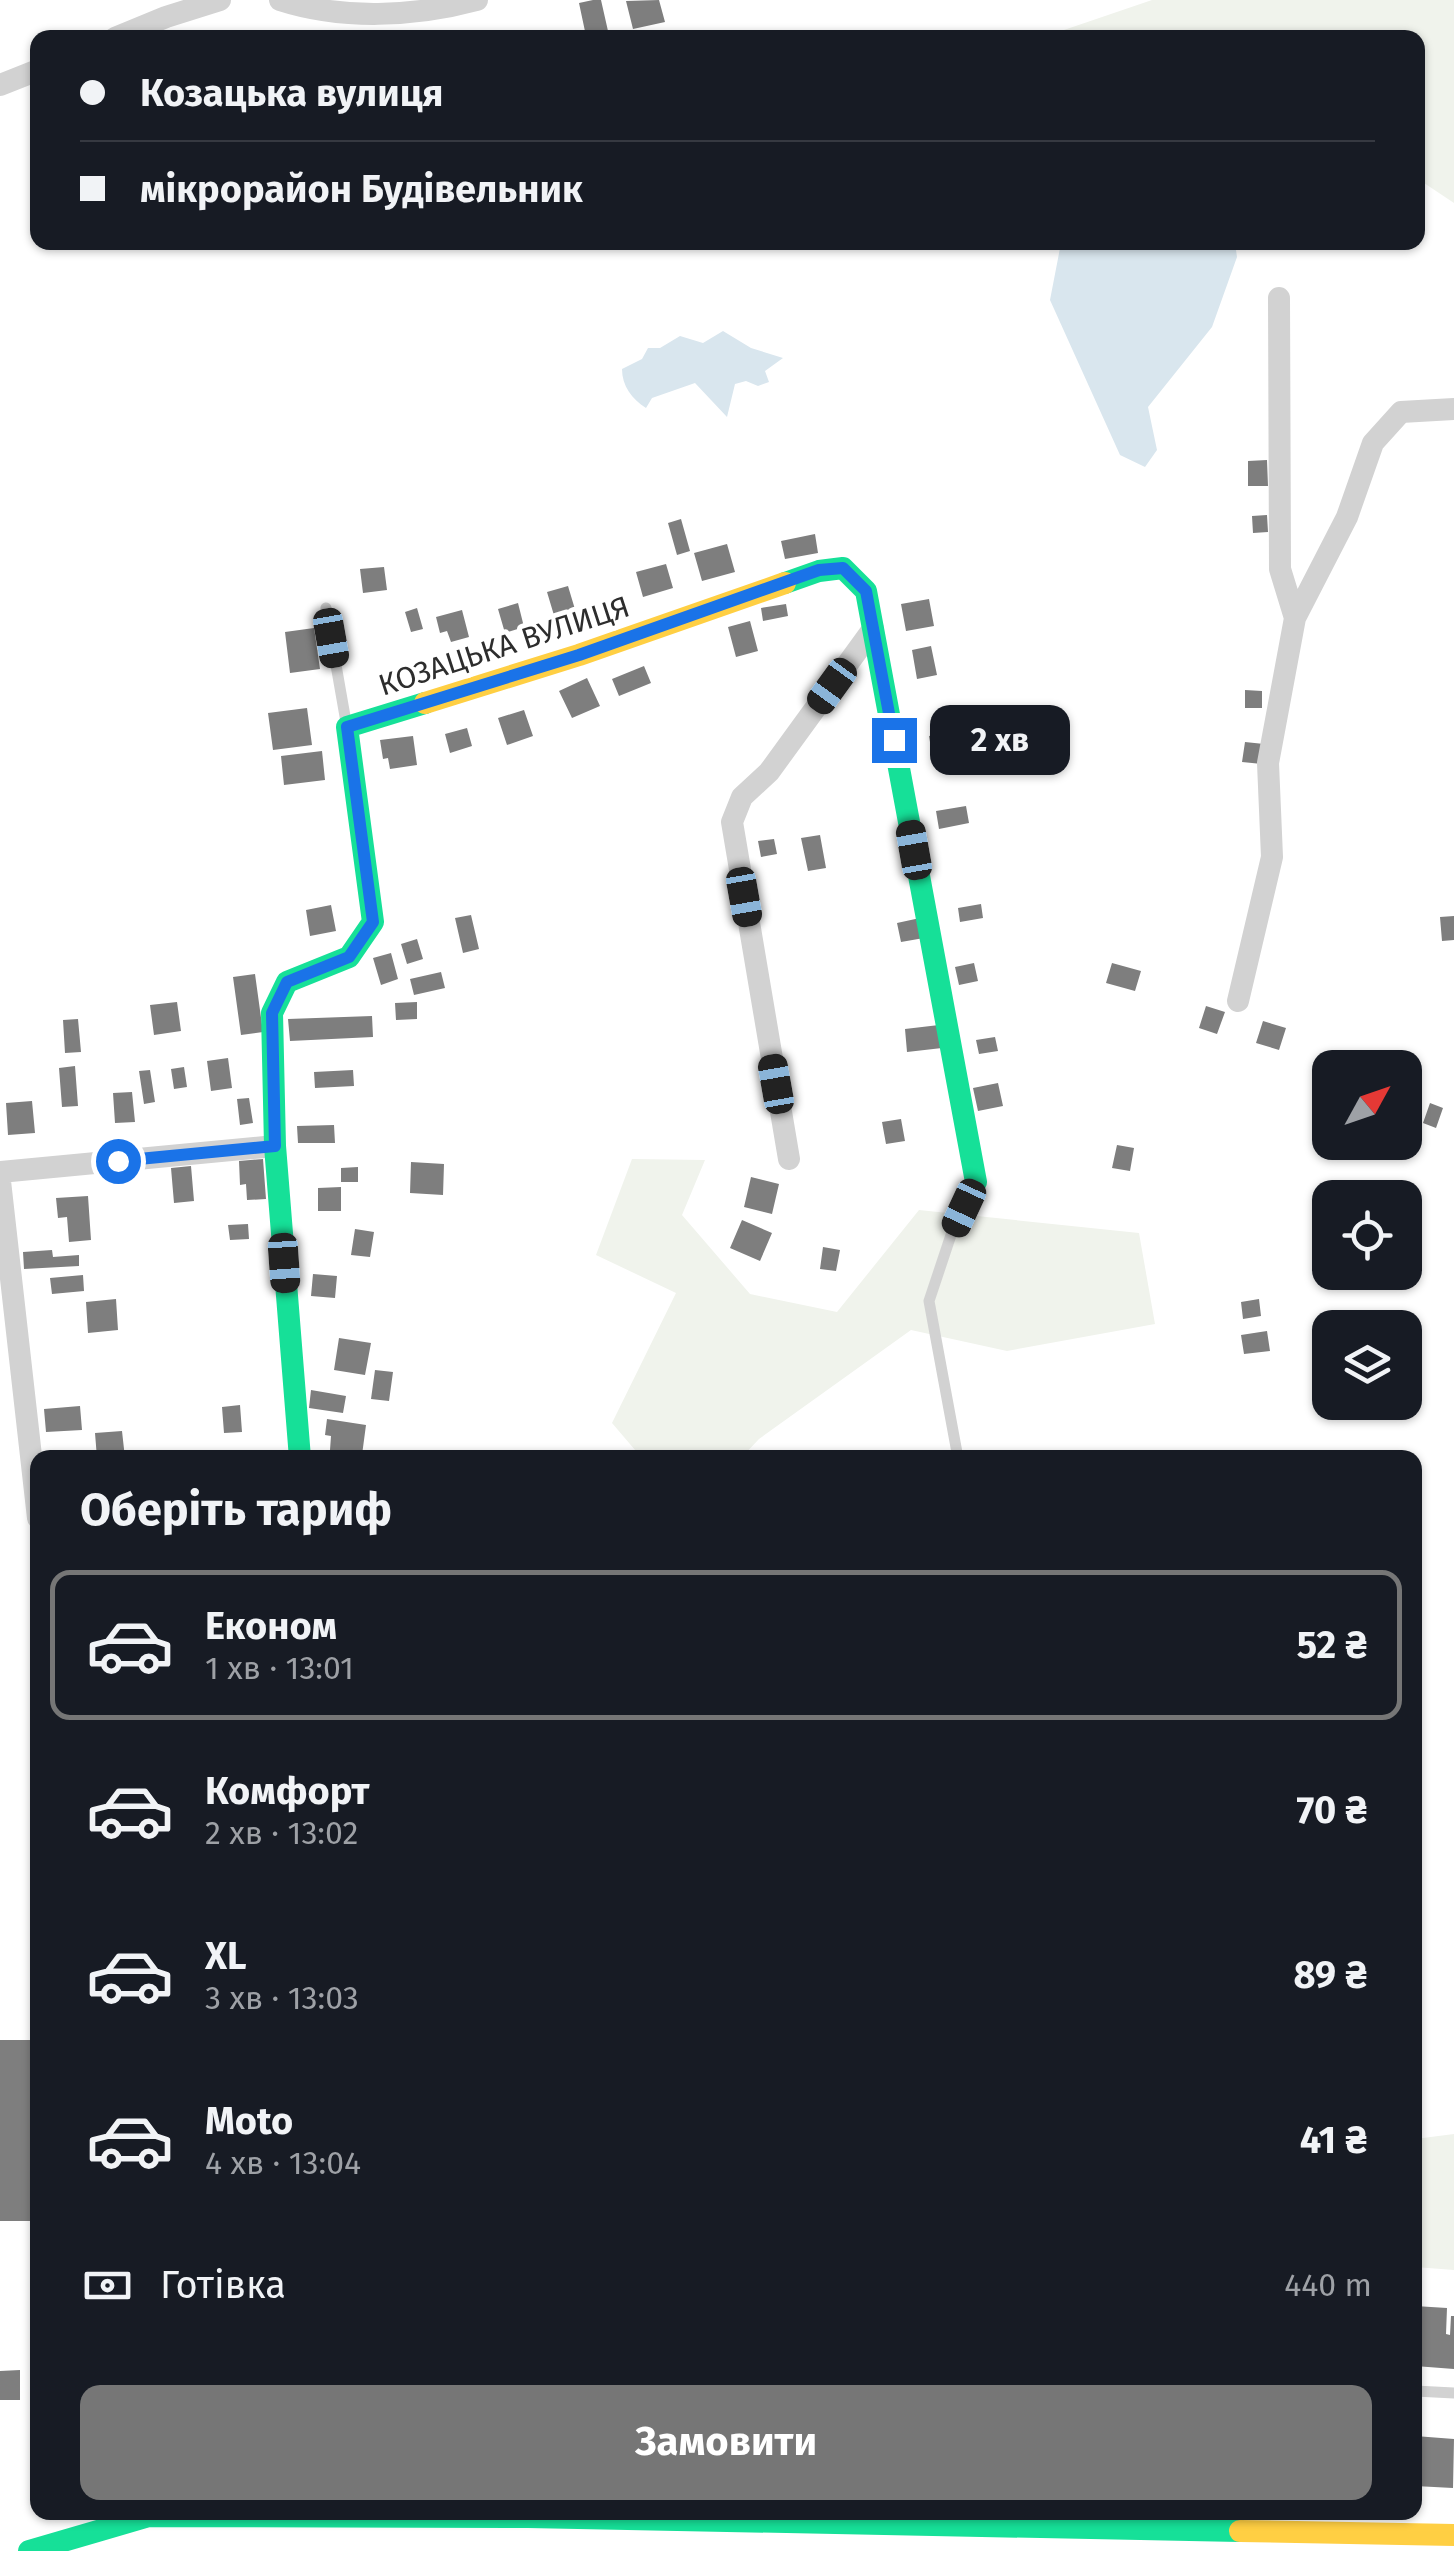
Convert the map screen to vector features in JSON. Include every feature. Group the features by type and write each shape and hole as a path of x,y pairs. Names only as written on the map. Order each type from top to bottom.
{"street":[{"path":"134,30 220,0"},
{"path":"280,0 353,15 451,7 476,0"},
{"path":"0,85 30,73"},
{"path":"1280,298 1280,569 1295,618"},
{"path":"1238,1001 1272,857 1268,764 1295,618 1347,517 1373,444 1400,412 1454,409"},
{"name":"КОЗАЦЬКА ВУЛИЦЯ","path":"347,727 579,655 819,570 843,568 866,591 873,629"},
{"path":"789,1159 732,822 742,797 769,772 873,629"},
{"path":"873,629 976,1182"},
{"path":"299,1450 275,1146 272,1013 287,982 349,957 373,922 347,727"},
{"path":"0,1172 275,1146"},
{"path":"0,1182 30,1450"},
{"path":"29,2551 129,2520"},
{"path":"1031,2520 1282,2522 1454,2535"}],"lane":[{"path":"326,608 347,727"},
{"path":"957,1450 930,1301 951,1235 976,1182"},
{"path":"1422,2392 1454,2394"}],"shaded area":[{"path":"1152,0 1454,0 1454,203 1425,184 1425,30 1064,30"},
{"path":"1060,250 1236,250 1237,257 1212,327 1148,407 1157,450 1145,467 1120,455 1050,300"},
{"path":"723,331 751,348 783,358 765,371 769,382 758,386 746,381 735,384 727,417 695,383 652,398 646,408 629,392 622,369 642,359 648,348 660,348 680,336 703,343"},
{"path":"632,1159 705,1160 682,1215 750,1294 837,1312 919,1210 1139,1233 1155,1324 1007,1351 911,1330 749,1450 635,1450 612,1423 676,1293 596,1255"},
{"path":"1454,2134 1454,2270 1422,2268 1422,2138"}],"building":[{"path":"601,0 608,30 585,30 579,3"},
{"path":"659,0 665,22 633,29 626,1"},
{"path":"1267,460 1268,486 1248,486 1248,461"},
{"path":"1267,515 1268,532 1253,533 1252,516"},
{"path":"681,519 690,551 677,555 668,523"},
{"path":"815,534 818,553 785,559 781,541"},
{"path":"727,544 735,572 702,581 694,553"},
{"path":"666,564 673,588 643,597 636,572"},
{"path":"384,567 387,590 363,593 360,569"},
{"path":"568,586 577,616 556,622 547,592"},
{"path":"929,599 934,626 906,631 901,604"},
{"path":"518,603 524,627 505,633 498,609"},
{"path":"786,604 788,616 763,621 761,608"},
{"path":"417,608 423,629 411,632 405,612"},
{"path":"462,610 469,637 451,642 447,631 440,633 436,617"},
{"path":"750,621 758,651 736,657 728,627"},
{"path":"314,628 320,669 290,673 285,632"},
{"path":"931,646 937,675 917,679 912,650"},
{"path":"644,666 651,683 619,696 612,679"},
{"path":"587,678 600,706 572,718 559,691"},
{"path":"1245,690 1262,691 1262,708 1245,708"},
{"path":"307,708 312,745 273,750 268,713"},
{"path":"524,710 533,736 507,745 498,718"},
{"path":"467,728 472,746 450,753 445,734"},
{"path":"966,729 970,747 932,754 929,736"},
{"path":"413,736 417,765 390,769 388,758 383,759 380,740"},
{"path":"1245,742 1264,744 1262,764 1242,762"},
{"path":"322,751 325,780 284,785 281,756"},
{"path":"966,806 969,823 939,829 936,811"},
{"path":"820,835 826,868 808,871 801,838"},
{"path":"774,839 777,854 761,857 758,841"},
{"path":"981,904 983,918 960,922 958,908"},
{"path":"331,905 336,931 310,936 306,910"},
{"path":"471,915 479,949 463,953 455,918"},
{"path":"1454,916 1454,940 1442,941 1440,917"},
{"path":"920,918 924,938 901,942 897,923"},
{"path":"417,939 423,959 407,964 401,944"},
{"path":"391,953 398,979 381,985 373,958"},
{"path":"974,963 978,981 959,985 955,967"},
{"path":"1112,963 1141,971 1135,991 1106,983"},
{"path":"441,972 445,988 414,995 410,979"},
{"path":"255,974 263,1032 241,1035 233,977"},
{"path":"177,1002 181,1031 154,1035 150,1005"},
{"path":"417,1002 417,1019 396,1020 395,1003"},
{"path":"1206,1006 1225,1012 1217,1034 1199,1028"},
{"path":"372,1016 373,1037 290,1041 288,1019"},
{"path":"78,1019 81,1052 65,1053 63,1020"},
{"path":"1263,1021 1286,1028 1279,1050 1256,1043"},
{"path":"939,1025 942,1048 907,1052 905,1029"},
{"path":"995,1037 998,1051 979,1054 976,1040"},
{"path":"228,1058 232,1088 211,1091 207,1061"},
{"path":"75,1066 78,1106 62,1107 59,1068"},
{"path":"184,1067 187,1087 174,1089 171,1069"},
{"path":"150,1070 155,1102 144,1104 139,1071"},
{"path":"353,1070 354,1086 315,1088 314,1072"},
{"path":"998,1083 1003,1106 978,1111 973,1088"},
{"path":"132,1092 135,1122 115,1123 113,1093"},
{"path":"249,1098 253,1123 240,1125 237,1099"},
{"path":"32,1101 35,1133 8,1135 6,1103"},
{"path":"1430,1103 1443,1108 1436,1128 1423,1123"},
{"path":"901,1119 905,1141 886,1144 882,1122"},
{"path":"334,1125 335,1143 298,1143 297,1126"},
{"path":"1117,1145 1134,1148 1130,1171 1112,1168"},
{"path":"263,1159 266,1199 247,1200 246,1184 240,1185 239,1161"},
{"path":"411,1162 444,1164 443,1195 410,1193"},
{"path":"191,1166 194,1201 174,1203 171,1168"},
{"path":"358,1167 358,1182 341,1182 341,1168"},
{"path":"751,1177 779,1184 772,1214 744,1207"},
{"path":"341,1187 341,1211 318,1211 318,1188"},
{"path":"88,1196 91,1240 69,1242 67,1217 58,1218 56,1198"},
{"path":"742,1220 772,1233 760,1261 730,1248"},
{"path":"248,1224 249,1239 230,1240 228,1225"},
{"path":"355,1229 374,1232 370,1257 351,1255"},
{"path":"823,1247 840,1250 836,1271 820,1269"},
{"path":"52,1250 53,1257 79,1255 79,1266 24,1269 23,1252"},
{"path":"313,1274 337,1276 335,1298 311,1296"},
{"path":"83,1275 84,1291 52,1294 50,1278"},
{"path":"116,1299 118,1330 88,1333 86,1302"},
{"path":"1259,1299 1261,1316 1243,1319 1241,1302"},
{"path":"1267,1331 1270,1351 1244,1354 1241,1335"},
{"path":"339,1338 371,1343 365,1375 334,1370"},
{"path":"375,1370 393,1372 389,1401 371,1399"},
{"path":"311,1390 346,1396 343,1413 309,1408"},
{"path":"240,1405 242,1432 224,1433 222,1407"},
{"path":"80,1406 82,1430 46,1432 44,1409"},
{"path":"327,1419 366,1425 363,1450 330,1450 331,1436 325,1435"},
{"path":"122,1431 124,1450 96,1450 95,1433"},
{"path":"0,2040 30,2040 30,2221 0,2221"},
{"path":"1422,2306 1447,2308 1446,2334 1450,2335 1454,2316 1454,2369 1422,2367"},
{"path":"20,2370 20,2400 0,2400 0,2371"},
{"path":"1422,2437 1454,2439 1453,2488 1422,2486"}],"traffic: fast":[{"path":"785,583 819,571 843,568 866,591 976,1182"},
{"path":"299,1450 275,1146 272,1013 287,982 349,957 373,922 347,727 425,703"},
{"path":"29,2551 135,2520"},
{"path":"681,2520 1240,2531"}],"traffic: slow":[{"path":"425,703 579,655 785,583"},
{"path":"1240,2531 1454,2535"}],"route":[{"path":"118,1161 275,1146 272,1013 287,982 349,957 373,922 347,727 579,655 819,570 843,568 866,591 894,740"}]}
